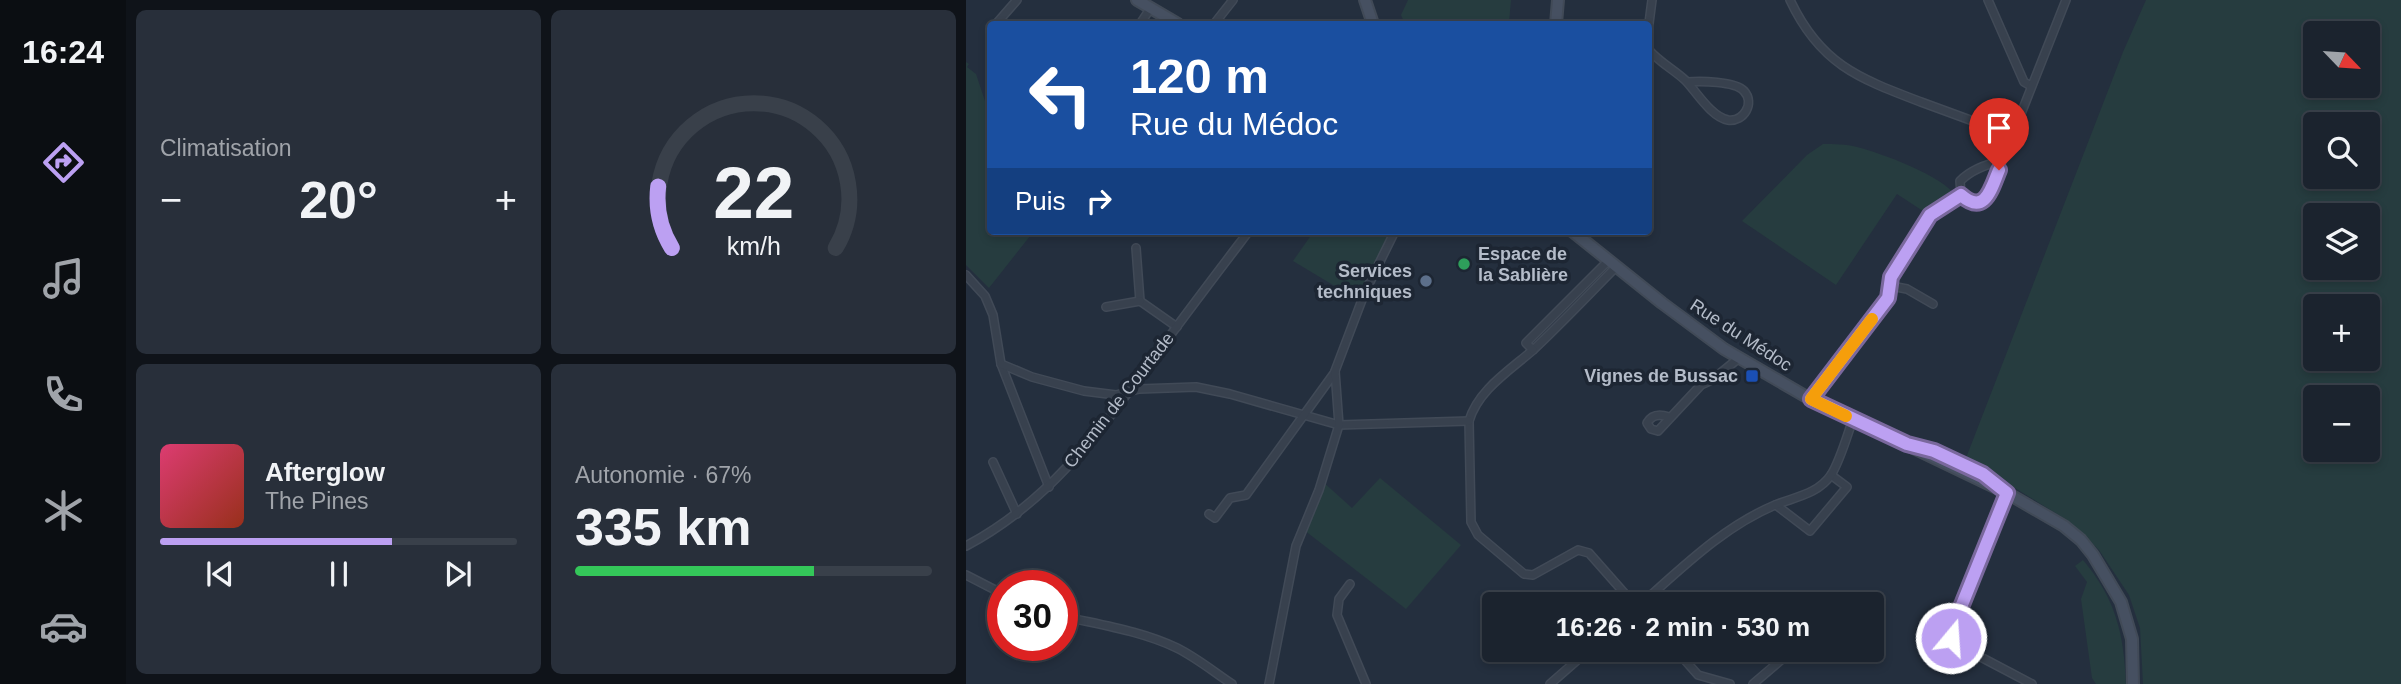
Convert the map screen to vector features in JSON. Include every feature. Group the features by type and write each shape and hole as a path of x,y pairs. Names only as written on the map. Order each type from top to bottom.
{"street":[{"path":"999,21 1017,0"},
{"path":"1137,0 1172,21"},
{"path":"1216,21 1233,0"},
{"path":"1365,0 1372,21"},
{"path":"1556,21 1558,0"},
{"path":"1649,21 1652,0"},
{"path":"1790,0 1801,24 1841,66 1869,83 2011,135"},
{"path":"1988,0 2024,82 2031,86"},
{"path":"2002,161 1991,163 1964,177 1961,181 1961,195 1975,203 1986,198 2002,161 2066,0"},
{"path":"1142,21 1150,9"},
{"path":"1652,53 1687,82 1707,106 1722,118 1736,119 1744,115 1748,108 1749,100 1745,91 1737,86 1687,82"},
{"path":"1811,399 1888,298 1891,277 1930,215 1961,195"},
{"name":"Chemin de Courtade","path":"966,546 1017,514 1049,487 1129,391 1246,235"},
{"path":"1209,514 1215,518 1230,498 1246,495 1335,371 1365,292 1393,235"},
{"name":"Rue du Médoc","path":"1577,235 1662,303 1739,358 1811,399 2007,493 2072,532 2104,569 2122,602 2130,626 2133,684"},
{"path":"1136,248 1140,301"},
{"path":"1613,263 1526,343 1533,350 1497,380 1473,406 1469,421 1471,522 1478,535 1524,574 1534,575 1578,550 1589,553 1623,592"},
{"path":"966,275 985,296 993,315 1001,364 1049,487"},
{"path":"1891,286 1908,289 1933,304"},
{"path":"1106,307 1140,301 1177,327"},
{"path":"1669,417 1701,385 1712,380 1739,358"},
{"path":"1001,364 1032,377 1084,391 1116,395 1129,391 1196,387 1339,425 1469,421"},
{"path":"1269,684 1296,546 1319,490 1339,425 1335,371"},
{"path":"1655,592 1711,543 1739,523 1776,505 1812,493 1831,475 1853,419"},
{"path":"993,462 1017,514"},
{"path":"1776,505 1810,531 1847,487 1831,475"},
{"path":"2007,493 1951,632 1951,638 1956,644 2032,684"},
{"path":"966,575 987,586"},
{"path":"1350,584 1339,599 1337,615 1366,684"},
{"path":"1078,619 1122,629 1169,645 1199,661 1232,684"},
{"path":"1550,684 1575,662"},
{"path":"1686,662 1698,675 1730,684"},
{"path":"1753,684 1779,662"},
{"path":"1694,684 1698,675"}],"green space":[{"path":"1408,0 1511,0 1509,21 1404,21 1401,15"},
{"path":"2146,0 2401,0 2401,684 2143,684 2140,628 2129,595 2099,550 2070,522 1966,458 2123,52"},
{"path":"966,62 969,64 967,67 976,74 987,107 987,235 1031,235 989,288 966,265"},
{"path":"1823,144 1853,146 1895,160 1925,173 1949,188 1956,196 1926,213 1897,194 1836,285 1742,221 1807,155"},
{"path":"1311,235 1389,235 1358,300 1293,261"},
{"path":"1380,478 1461,545 1406,609 1304,530 1322,481 1352,508"},
{"path":"2083,560 2111,603 2123,649 2126,684 2096,684 2092,678 2081,599 2087,582 2075,566"}],"slow traffic":[{"path":"1846,416 1811,399 1872,319"}],"place":[{"name":"Espace de la Sablière","path":"1464,264"},
{"name":"Services techniques","path":"1426,281"},
{"name":"Vignes de Bussac","path":"1752,376"}],"route":[{"path":"1951,638 1951,632 2007,493 1983,474 1934,451 1907,444 1811,399 1888,298 1891,277 1930,215 1961,195 1968,201 1982,201 1990,192 1999,170"}]}
